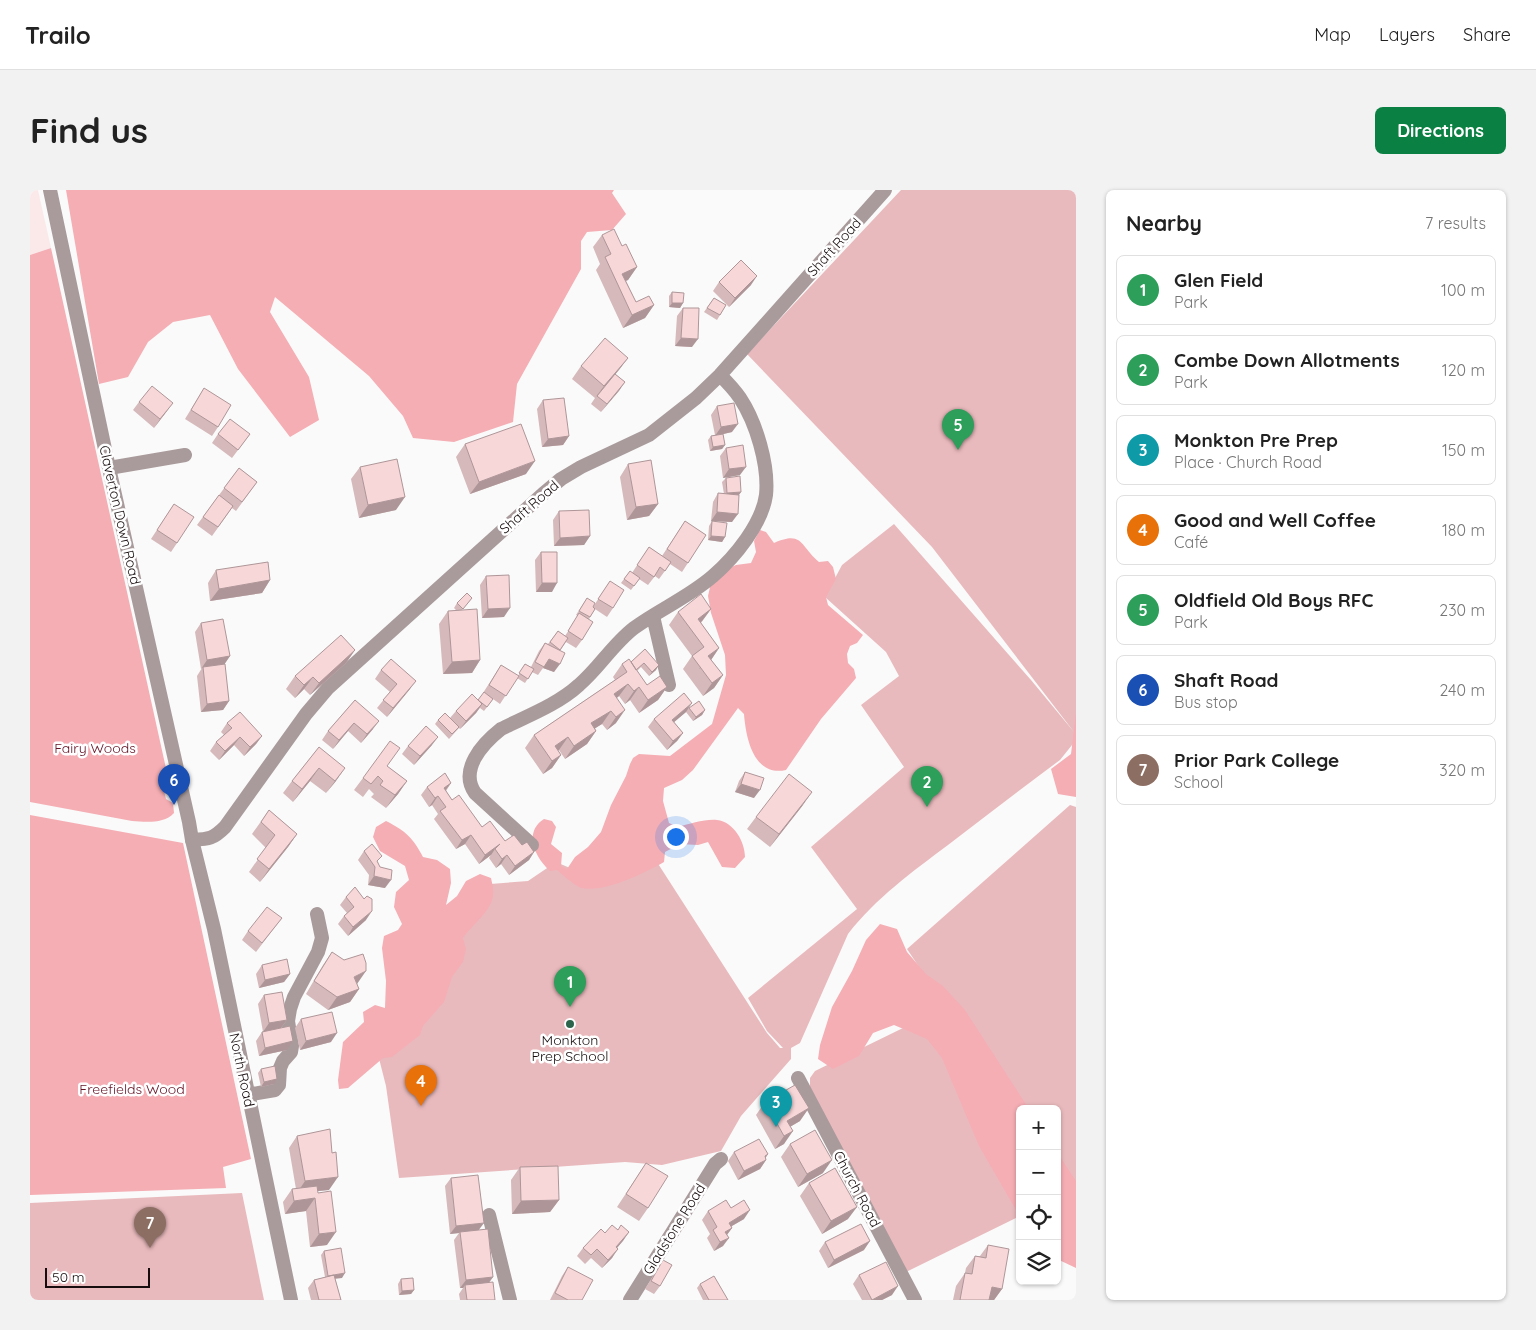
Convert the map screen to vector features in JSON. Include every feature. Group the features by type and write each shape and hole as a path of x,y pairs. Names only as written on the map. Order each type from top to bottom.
{"street":[{"name":"Claverton Down Road","path":"50,190 109,468 192,840"},
{"name":"Shaft Road","path":"192,840 205,840 215,837 225,827 306,714 328,688 543,494 561,479 581,467 648,435 696,398 720,375 885,190"},
{"path":"532,845 475,793 470,786 471,766 482,748 492,736 501,730 570,693 581,684 625,636 698,588 731,558 758,520 766,496 766,472 762,451 754,426 741,398 720,375"},
{"path":"109,468 185,455"},
{"path":"653,616 669,685"},
{"name":"North Road","path":"192,840 214,930 291,1300"},
{"path":"247,1095 275,1090 279,1084 280,1068 291,1052 292,1046 288,1021 290,1009 294,997 318,952 322,938 317,914"},
{"name":"Church Road","path":"798,1078 916,1300"},
{"name":"Gladstone Road","path":"630,1300 715,1164 721,1160"},
{"path":"489,1215 510,1300"}],"shaded area":[{"path":"30,190 38,190 51,248 30,255"},
{"path":"901,190 1076,190 1076,740 1060,760 908,876 882,897 859,921 848,934 800,1043 791,1048 791,1059 741,1116 721,1151 662,1165 625,1162 399,1178 386,1086 373,1035 490,884 528,881 556,862 591,877 655,859 767,1033 780,1048 783,1048 767,1031 748,998 857,909 811,847 904,767 861,705 899,676 886,652 825,597 842,565 894,524 1031,680 1074,732 932,547 747,354"},
{"path":"1070,805 1076,807 1076,1205 1061,1200 1061,1105 1016,1105 1016,1218 906,1272 810,1087 810,1078 815,1071 946,1007 907,949"},
{"path":"242,1193 264,1300 30,1300 30,1203"}],"green space":[{"path":"66,190 614,190 612,193 626,214 612,230 587,232 581,241 581,269 517,384 513,422 454,442 413,438 403,416 369,376 275,297 270,312 309,377 319,420 290,437 238,369 210,315 173,322 148,342 128,377 99,384"},
{"name":"Fairy Woods","path":"51,248 169,782 164,791 166,799 173,803 174,813 160,821 132,821 30,802 30,255"},
{"path":"760,530 766,532 774,543 783,539 796,539 819,562 828,561 833,567 836,579 826,597 828,605 863,635 857,643 850,646 847,654 848,663 854,669 856,678 821,719 786,770 775,771 766,768 759,762 750,745 744,714 738,708 693,770 682,780 664,788 663,801 669,823 678,827 702,821 717,820 729,825 733,829 741,839 745,857 735,868 722,867 708,842 698,845 680,844 665,852 664,862 624,881 601,888 579,887 557,870 550,871 540,859 533,845 534,831 538,824 544,819 552,821 556,827 551,844 562,853 561,866 567,869 575,857 588,847 601,832 611,805 633,758 639,754 670,756 712,724 726,675 725,655 711,613 708,596 711,583 727,569 736,565 751,563 756,552 754,541"},
{"path":"1076,713 1076,797 1058,794 1051,769 1071,754"},
{"name":"Freefields Wood","path":"30,815 183,843 251,1159 223,1167 226,1188 30,1195"},
{"path":"386,821 399,828 408,836 423,857 437,860 450,869 451,883 446,905 457,896 466,881 480,874 491,878 492,900 486,912 463,938 466,949 463,962 452,977 444,1002 423,1026 420,1035 392,1057 383,1058 348,1088 339,1089 338,1080 343,1042 364,1022 363,1012 375,1005 385,1008 386,981 382,948 384,936 398,930 402,924 394,907 396,892 409,880 405,866 380,851 373,837 376,827"},
{"path":"880,924 897,929 907,952 926,974 943,986 965,1010 1026,1105 1016,1105 1016,1210 979,1146 942,1058 927,1039 894,1025 873,1033 859,1056 833,1069 818,1059 820,1045 832,1007 852,971 866,940"},
{"path":"1061,1158 1076,1181 1076,1268 1061,1261"}],"building":[{"path":"614,229 622,246 626,244 637,267 622,274 636,302 649,296 654,305 632,315 605,257 611,254 602,235"},
{"path":"741,260 757,276 735,298 719,282"},
{"path":"672,292 684,293 683,303 672,303"},
{"path":"714,298 726,305 720,315 707,308"},
{"path":"683,308 699,308 698,339 681,338"},
{"path":"605,338 628,358 604,386 581,366"},
{"path":"615,374 625,382 607,404 597,396"},
{"path":"152,386 173,403 160,419 139,402"},
{"path":"204,388 231,405 218,427 191,410"},
{"path":"564,398 569,436 548,439 543,400"},
{"path":"734,403 738,424 721,427 717,406"},
{"path":"230,419 250,434 238,450 218,434"},
{"path":"521,424 535,461 479,482 465,444"},
{"path":"723,434 725,445 713,447 711,436"},
{"path":"743,445 746,467 729,469 726,448"},
{"path":"397,459 405,497 368,505 360,467"},
{"path":"651,460 658,504 636,507 628,464"},
{"path":"239,468 257,482 242,502 224,488"},
{"path":"740,476 741,492 727,493 726,478"},
{"path":"718,493 739,495 738,514 717,512"},
{"path":"219,495 233,506 218,527 203,517"},
{"path":"174,504 194,517 177,543 157,530"},
{"path":"589,510 590,536 560,538 559,511"},
{"path":"685,521 706,535 688,563 667,549"},
{"path":"712,521 727,523 725,537 711,536"},
{"path":"649,547 671,562 665,571 660,567 654,577 637,565"},
{"path":"541,552 557,552 557,583 542,583"},
{"path":"268,562 270,580 219,589 216,570"},
{"path":"630,571 640,578 634,586 624,579"},
{"path":"509,575 510,608 488,609 486,576"},
{"path":"610,581 624,590 613,608 598,599"},
{"path":"467,593 472,598 463,609 457,603"},
{"path":"701,594 711,609 698,619 719,648 708,656 723,675 712,683 692,656 704,647 678,612"},
{"path":"587,598 595,603 593,607 595,609 590,617 579,611"},
{"path":"477,609 480,660 452,662 448,611"},
{"path":"579,613 593,622 582,640 568,631"},
{"path":"223,619 230,656 207,660 201,623"},
{"path":"558,631 568,638 560,650 550,642"},
{"path":"341,635 355,650 319,683 313,677 304,685 295,676"},
{"path":"545,643 565,653 560,664 549,659 544,667 535,662"},
{"path":"645,649 659,665 652,672 644,663 636,670 631,662"},
{"path":"391,659 416,681 393,708 383,700 397,684 381,670"},
{"path":"629,659 647,685 660,676 667,687 648,700 639,687 634,691 628,684 614,694 625,710 616,717 611,711 591,723 596,731 574,746 568,737 555,746 561,755 552,761 534,735 627,672 622,664"},
{"path":"225,664 229,701 207,704 203,667"},
{"path":"525,664 534,669 528,679 519,673"},
{"path":"501,665 519,676 506,696 489,685"},
{"path":"484,692 493,699 487,707 478,700"},
{"path":"684,693 692,703 672,720 683,733 673,741 654,719"},
{"path":"472,694 482,704 466,721 456,711"},
{"path":"355,700 379,721 367,734 354,723 339,740 328,731"},
{"path":"699,701 705,710 696,717 689,708"},
{"path":"240,712 262,736 250,747 240,737 225,751 216,742 232,728 227,723"},
{"path":"445,713 459,727 452,734 438,720"},
{"path":"426,726 438,737 420,756 408,746"},
{"path":"390,741 400,748 387,766 407,781 395,795 380,785 383,781 378,776 371,784 363,778"},
{"path":"319,747 345,768 335,781 319,768 302,789 292,781"},
{"path":"745,772 764,778 760,790 741,784"},
{"path":"445,773 451,783 444,788 452,800 459,795 482,827 490,821 505,841 514,835 522,845 527,842 534,852 515,866 507,855 502,859 495,849 500,844 485,855 471,835 462,840 440,811 446,807 438,796 435,798 427,787"},
{"path":"789,774 812,792 779,834 756,817"},
{"path":"269,810 297,834 269,869 257,859 275,835 261,822"},
{"path":"372,844 382,856 377,861 380,867 392,870 391,880 374,876 375,867 364,851"},
{"path":"355,887 364,899 367,896 372,899 372,911 353,927 344,916 354,907 346,897"},
{"path":"267,907 282,918 262,943 248,931"},
{"path":"332,952 344,960 363,954 366,971 354,977 359,989 337,997 314,981"},
{"path":"287,959 290,974 265,980 262,965"},
{"path":"282,992 287,1020 269,1023 264,995"},
{"path":"332,1012 337,1033 306,1041 301,1019"},
{"path":"290,1026 293,1041 265,1048 262,1032"},
{"path":"275,1066 277,1079 264,1082 261,1069"},
{"path":"795,1085 809,1108 787,1121 793,1131 784,1136 765,1102"},
{"path":"330,1129 332,1153 336,1152 338,1177 305,1181 297,1136"},
{"path":"815,1130 832,1160 807,1174 790,1144"},
{"path":"759,1139 768,1154 765,1156 766,1160 744,1171 734,1152"},
{"path":"646,1163 668,1176 648,1208 626,1194"},
{"path":"558,1166 559,1200 521,1201 520,1167"},
{"path":"835,1168 857,1207 831,1221 809,1183"},
{"path":"478,1175 484,1223 456,1226 451,1178"},
{"path":"317,1186 318,1193 331,1191 336,1232 319,1234 315,1198 294,1201 292,1189"},
{"path":"726,1200 731,1208 744,1200 750,1210 729,1223 732,1228 725,1232 729,1238 720,1242 713,1230 717,1227 708,1211"},
{"path":"861,1224 870,1241 834,1260 825,1242"},
{"path":"612,1225 618,1230 621,1225 629,1232 608,1260 597,1249 591,1255 583,1248 601,1229 605,1233"},
{"path":"488,1229 493,1277 466,1280 460,1232"},
{"path":"988,1245 1009,1249 1002,1289 992,1287 989,1300 960,1300 965,1273 972,1274 975,1256 986,1258"},
{"path":"341,1248 345,1273 328,1276 324,1251"},
{"path":"663,1260 672,1265 660,1286 651,1281"},
{"path":"886,1262 898,1286 872,1300 859,1275"},
{"path":"568,1267 593,1280 582,1300 568,1300 555,1293"},
{"path":"334,1275 341,1300 319,1300 314,1280"},
{"path":"714,1276 728,1300 709,1300 700,1284"},
{"path":"413,1278 414,1290 402,1291 401,1279"},
{"path":"493,1282 495,1300 467,1300 465,1285"}],"place":[{"name":"Oldfield Old Boys RFC","path":"958,450"},
{"name":"Shaft Road","path":"174,805"},
{"name":"Combe Down Allotments","path":"927,807"},
{"name":"Glen Field","path":"570,1007"},
{"name":"Monkton Prep School","path":"570,1024"},
{"name":"Good and Well Coffee","path":"421,1106"},
{"name":"Monkton Pre Prep","path":"776,1127"},
{"name":"Prior Park College","path":"150,1248"}]}
